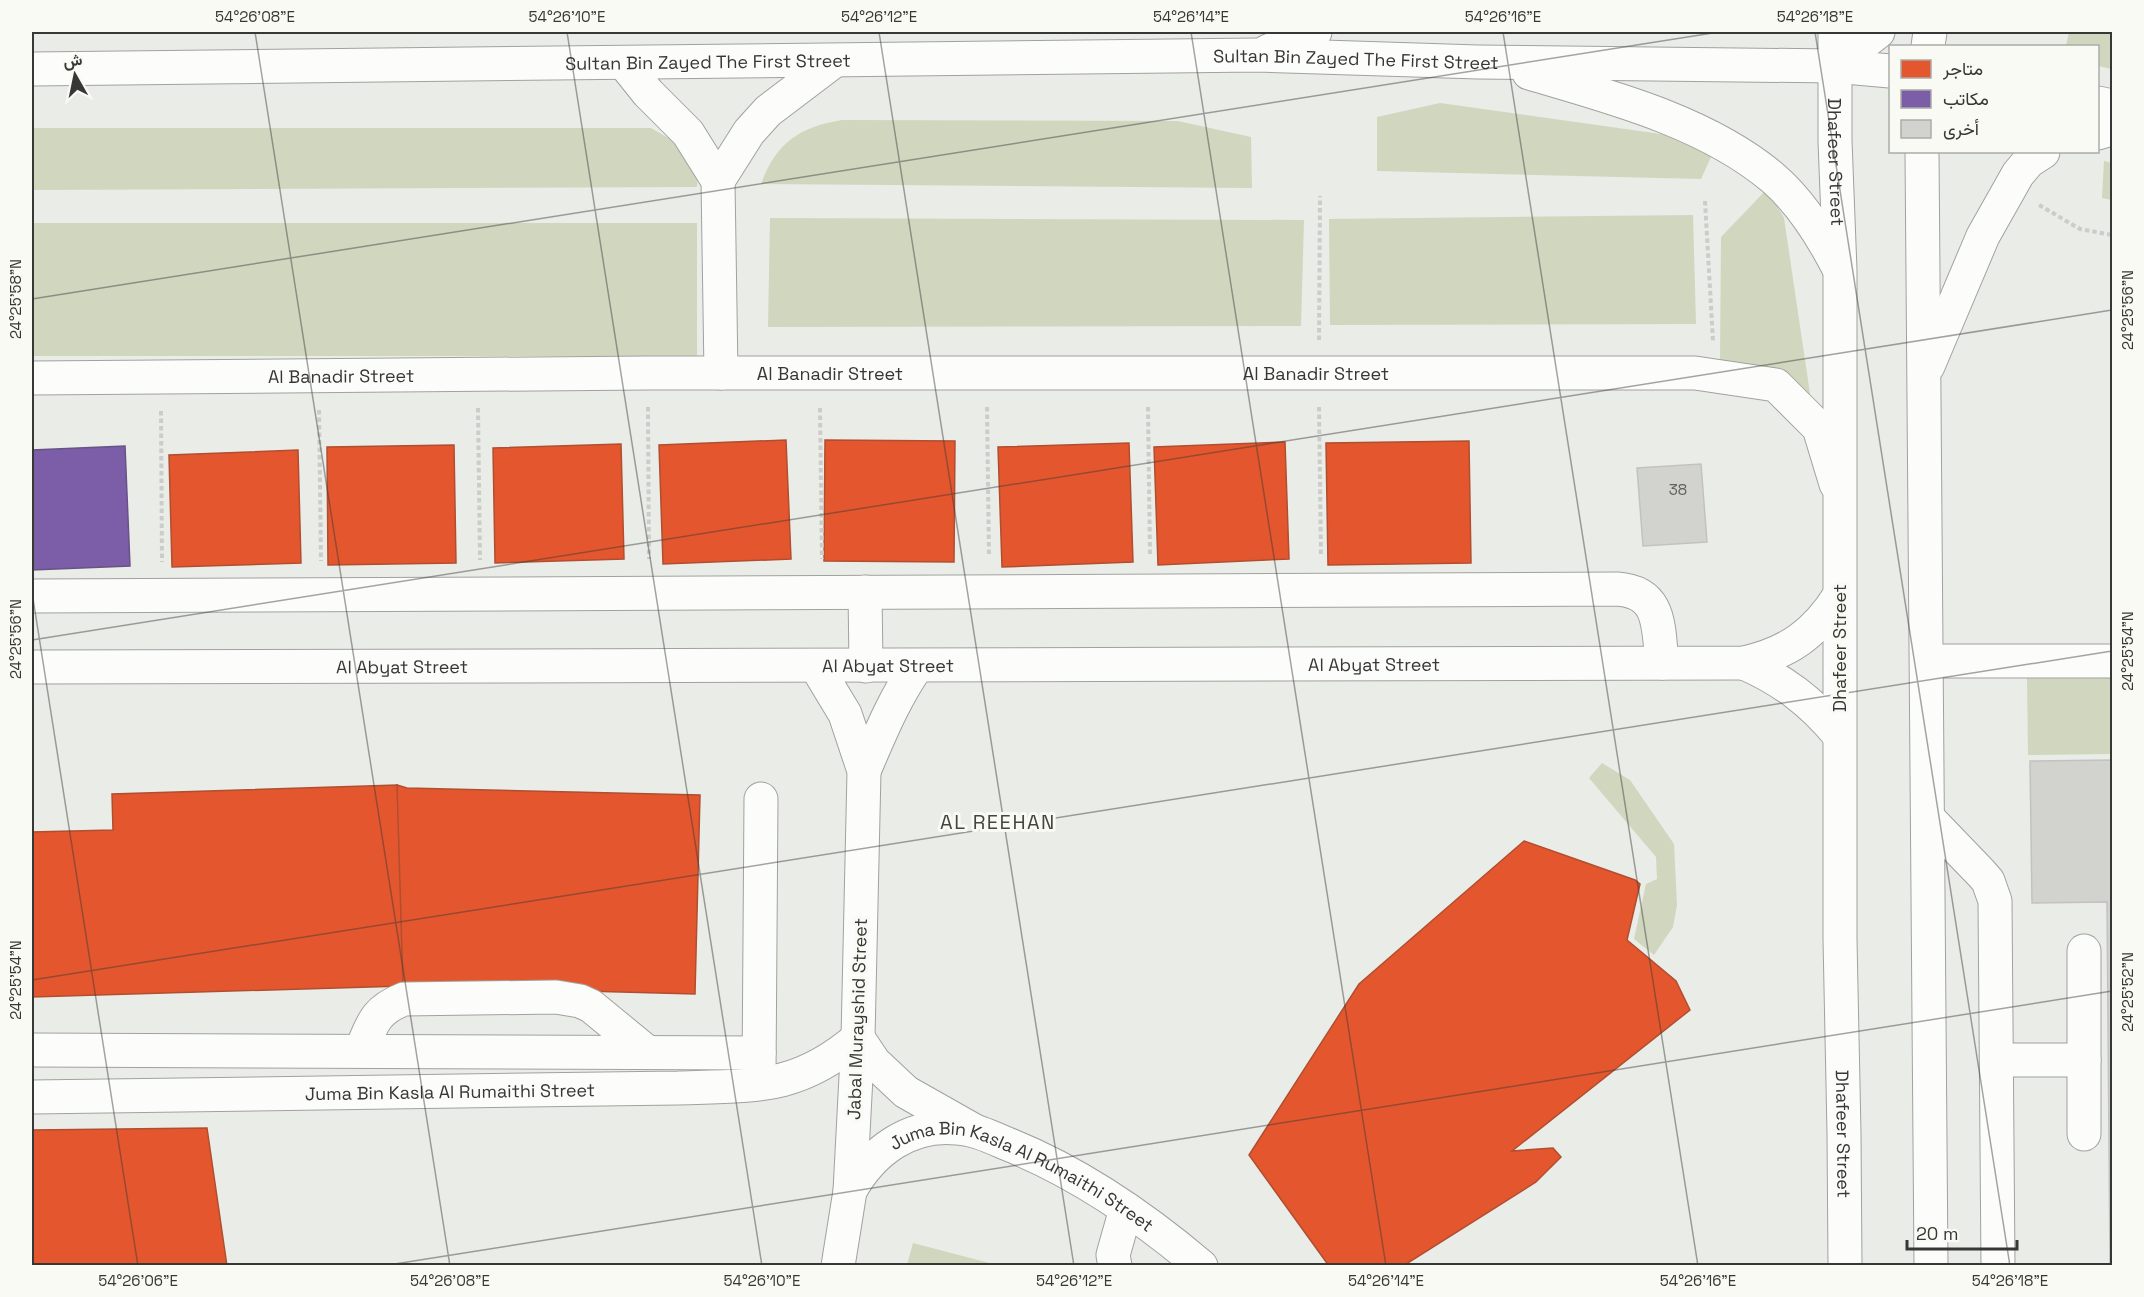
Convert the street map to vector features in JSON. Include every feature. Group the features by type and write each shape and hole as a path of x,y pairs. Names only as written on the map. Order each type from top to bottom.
{"street":[{"path":"1258,55 1315,32"},
{"name":"Dhafeer Street","path":"1835,32 1840,270 1839,735 1845,1266"},
{"path":"1834,66 1878,32"},
{"name":"Sultan Bin Zayed The First Street","path":"32,69 1258,55 1478,62 1834,66 1889,71"},
{"path":"718,181 749,132 768,111 834,61"},
{"path":"1478,62 1524,72 1615,100 1704,134 1730,147 1772,178 1789,195 1824,239 1840,270"},
{"path":"624,63 648,93 688,133 718,181 721,374"},
{"path":"1922,153 1928,661 1931,1266"},
{"path":"1923,378 1983,236 2018,174 2029,161 2041,153"},
{"name":"Al Banadir Street","path":"32,378 648,374 1695,373 1776,386 1819,428 1840,498"},
{"path":"32,596 1630,590 1651,603 1655,613 1662,663"},
{"path":"865,592 866,666"},
{"name":"Al Abyat Street","path":"32,667 1744,663 1764,658 1799,641 1815,628 1839,596"},
{"path":"1928,661 2112,661"},
{"name":"Al Abyat Street","path":"1744,663 1781,680 1797,692 1813,705 1839,735"},
{"name":"Jabal Murayshid Street","path":"816,666 845,714 864,771 858,1038 850,1191 838,1266"},
{"name":"Jabal Murayshid Street","path":"864,771 888,712 901,688 917,666"},
{"path":"759,1085 761,799"},
{"path":"1928,818 1981,873 1992,891 1996,912 1998,1266"},
{"path":"2084,951 2084,1134"},
{"path":"361,1051 373,1020 392,1003 404,999 556,997 580,1001 591,1006 647,1052"},
{"path":"858,1038 874,1062 906,1092 975,1131"},
{"name":"Juma Bin Kasla Al Rumaithi Street","path":"32,1097 654,1089 759,1085 787,1080 814,1070 838,1055 858,1038"},
{"path":"32,1050 759,1053"},
{"path":"1997,1060 2084,1060"},
{"name":"Juma Bin Kasla Al Rumaithi Street","path":"850,1191 859,1174 872,1159 886,1146 903,1137 938,1128 956,1127 975,1131 1058,1167 1171,1240 1201,1266"},
{"path":"1115,1266 1113,1255 1126,1209"}],"path":[{"path":"2009,188 2080,229 2112,235"},
{"path":"1320,196 1318,373 1322,591"},
{"path":"1705,201 1716,376"},
{"path":"1148,373 1150,591"},
{"path":"648,374 649,593"},
{"path":"820,374 822,592"},
{"path":"987,374 989,592"},
{"path":"478,375 480,594"},
{"path":"319,376 321,594"},
{"path":"160,377 163,595"}],"green space":[{"path":"2069,32 2112,32 2112,69 2099,66 2099,45 2066,45"},
{"path":"1440,103 1668,135 1691,144 1711,157 1701,179 1377,171 1377,117"},
{"path":"842,120 1178,121 1251,137 1252,188 761,184 774,158 791,139 813,127"},
{"path":"32,128 651,128 672,140 698,171 697,187 32,190"},
{"path":"2104,161 2112,163 2112,200 2102,198"},
{"path":"1767,189 1784,218 1812,407 1752,365 1720,360 1721,237"},
{"path":"1693,215 1696,324 1330,325 1329,219"},
{"path":"770,218 1304,220 1301,326 768,327"},
{"path":"32,223 697,223 697,356 32,356"},
{"path":"2112,677 2112,754 2028,755 2027,678"},
{"path":"1602,763 1630,780 1674,844 1677,905 1673,927 1654,955 1634,939 1646,884 1657,879 1656,857 1589,778"},
{"path":"913,1243 997,1265 907,1265"}],"building: متاجر":[{"path":"786,440 791,559 663,564 659,445"},
{"path":"825,440 955,441 954,562 824,561"},
{"path":"1469,441 1471,563 1328,565 1326,443"},
{"path":"1285,442 1289,559 1158,565 1154,447"},
{"path":"1129,443 1133,562 1002,567 998,447"},
{"path":"621,444 624,559 495,563 493,448"},
{"path":"454,445 456,563 328,565 327,447"},
{"path":"298,450 301,563 172,567 169,455"},
{"path":"397,785 407,788 700,795 695,994 403,986"},
{"path":"397,785 403,986 32,997 32,832 113,830 112,794"},
{"path":"1524,841 1635,880 1640,884 1627,940 1676,981 1690,1010 1512,1151 1553,1148 1561,1157 1536,1182 1403,1266 1329,1266 1249,1155 1359,984"},
{"path":"207,1128 227,1266 32,1266 32,1130"}],"building: مكاتب":[{"path":"125,446 130,566 32,570 32,450"}],"building: أخرى":[{"path":"1701,464 1707,542 1643,546 1637,468"},
{"path":"2112,760 2112,1266 2110,1266 2107,902 2032,903 2030,761"}],"district":[{"name":"AL REEHAN","path":"998,822"}]}
